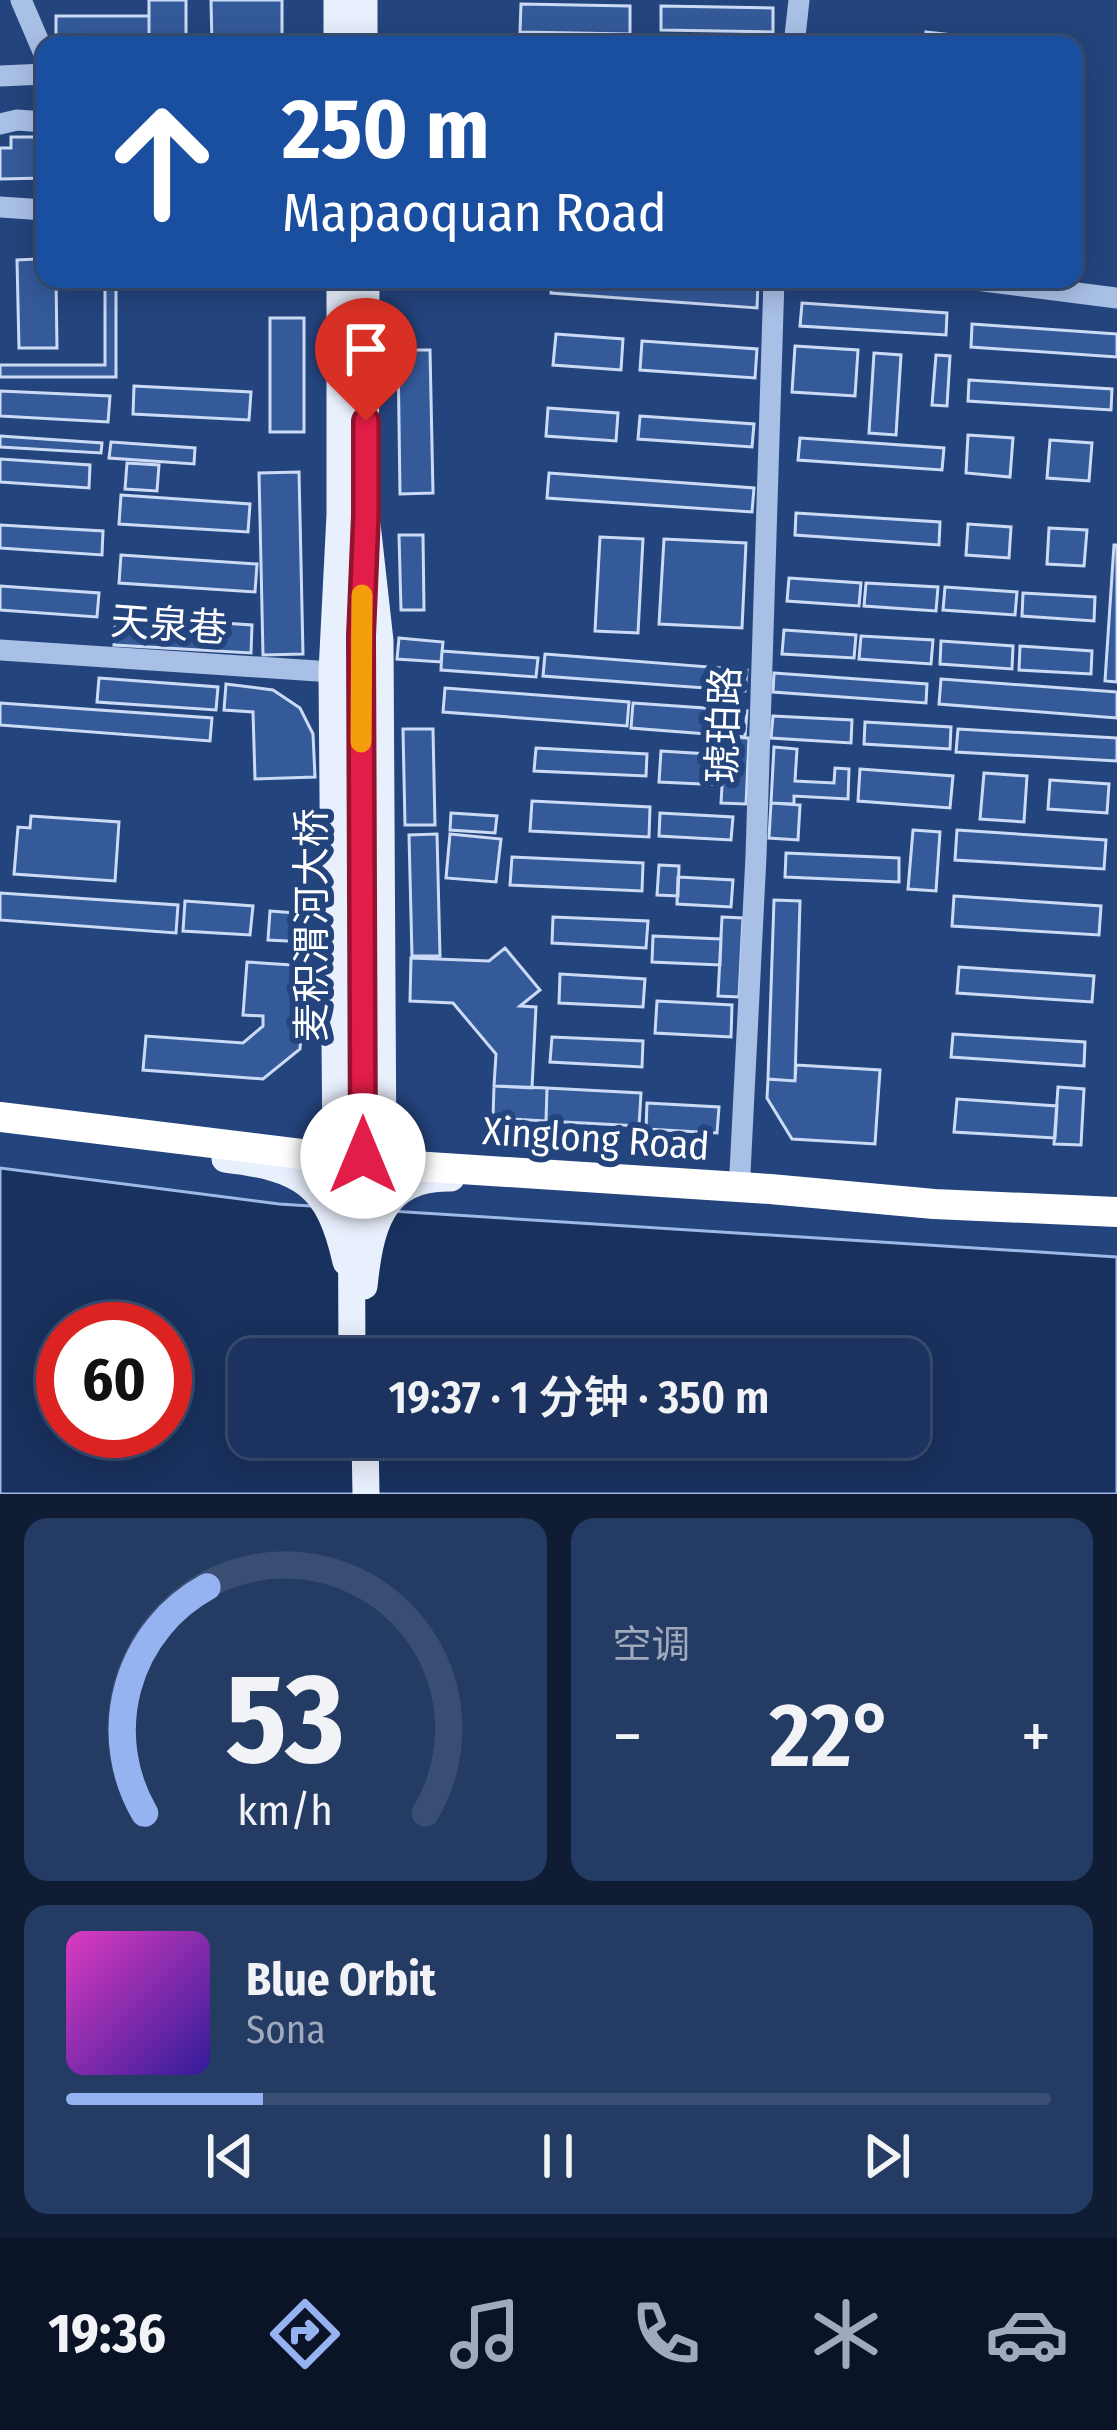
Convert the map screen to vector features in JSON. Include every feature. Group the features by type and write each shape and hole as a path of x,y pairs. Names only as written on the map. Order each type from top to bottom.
{"highway":[{"name":"Xinglong Road","path":"0,1103 336,1151"},
{"name":"Xinglong Road","path":"0,1117 934,1204 1117,1212"},
{"name":"Xinglong Road","path":"383,1156 1117,1198"}],"main road":[{"path":"337,0 337,36"},
{"path":"364,0 364,36"},
{"path":"340,288 353,515 380,640 383,1156"},
{"path":"336,1151 332,671 353,515 366,288"},
{"name":"麦积渭河大桥","path":"353,515 358,1287 354,1338"},
{"path":"0,1131 281,1169 318,1192 331,1212 358,1287"},
{"path":"358,1287 376,1221 387,1204 418,1181 481,1179 769,1202 934,1204"},
{"name":"麦积渭河大桥","path":"358,1287 363,1338"},
{"path":"351,1494 352,1458"},
{"path":"365,1458 366,1494"}],"street":[{"path":"20,0 36,36"},
{"path":"795,36 799,0"},
{"path":"0,76 36,74"},
{"path":"0,124 36,121"},
{"path":"0,207 36,209"},
{"name":"琥珀路","path":"740,1173 757,833 774,288"},
{"path":"1039,288 1117,298"},
{"name":"天泉巷","path":"0,650 332,671"}],"water":[{"path":"0,1168 279,1204 1117,1257 1117,1494 0,1494"}],"building":[{"path":"149,0 186,0 186,36 149,36"},
{"path":"211,0 282,0 282,36 212,36"},
{"path":"521,4 630,6 630,34 520,32"},
{"path":"661,6 773,8 773,32 661,30"},
{"path":"56,16 149,16 149,36 56,36"},
{"path":"11,137 36,137 36,178 0,179 0,148 11,148"},
{"path":"36,259 36,288 56,288 57,348 19,348 17,260"},
{"path":"105,288 116,288 116,377 0,377 0,365 105,365"},
{"path":"551,288 758,288 757,308 551,293"},
{"path":"802,303 947,313 946,335 800,326"},
{"path":"270,318 304,318 304,432 270,432"},
{"path":"972,324 1117,334 1117,357 971,347"},
{"path":"556,334 623,339 621,370 553,365"},
{"path":"642,341 757,349 755,378 640,370"},
{"path":"795,346 858,350 855,396 792,392"},
{"path":"398,350 430,350 433,493 400,494"},
{"path":"874,353 901,355 896,435 869,433"},
{"path":"936,355 950,356 947,406 932,405"},
{"path":"969,380 1112,389 1111,410 968,401"},
{"path":"134,386 251,392 249,420 133,414"},
{"path":"0,391 110,396 108,422 0,416"},
{"path":"548,408 618,413 616,441 546,436"},
{"path":"640,416 754,424 752,447 638,439"},
{"path":"968,435 1013,438 1010,477 966,473"},
{"path":"0,436 102,443 101,453 0,447"},
{"path":"800,438 944,448 942,470 798,460"},
{"path":"1050,440 1092,443 1089,481 1047,478"},
{"path":"111,442 195,448 194,464 109,458"},
{"path":"0,459 90,465 89,488 0,482"},
{"path":"127,463 159,465 157,491 125,489"},
{"path":"299,472 303,654 263,655 259,473"},
{"path":"549,473 754,488 752,512 547,498"},
{"path":"121,495 250,504 248,532 119,524"},
{"path":"796,513 940,522 939,545 795,535"},
{"path":"968,524 1011,527 1009,558 966,555"},
{"path":"0,525 103,531 102,555 0,548"},
{"path":"1049,528 1087,530 1084,566 1047,564"},
{"path":"399,535 423,535 424,610 401,610"},
{"path":"600,537 643,539 638,633 595,631"},
{"path":"664,539 746,543 742,628 659,624"},
{"path":"1117,545 1117,682 1105,681"},
{"path":"121,555 257,564 255,592 119,583"},
{"path":"789,578 861,583 859,606 787,601"},
{"path":"866,583 938,587 936,611 864,606"},
{"path":"0,586 99,593 97,617 0,610"},
{"path":"945,587 1017,592 1015,615 943,610"},
{"path":"1023,593 1095,597 1094,621 1022,616"},
{"path":"116,616 252,625 251,653 114,645"},
{"path":"784,630 856,635 854,658 782,654"},
{"path":"861,636 933,640 931,664 859,659"},
{"path":"399,638 443,642 441,662 397,659"},
{"path":"941,641 1013,646 1012,669 940,664"},
{"path":"1020,646 1092,651 1091,674 1019,670"},
{"path":"442,651 538,658 536,677 441,670"},
{"path":"545,654 747,670 745,691 543,676"},
{"path":"774,673 927,684 926,703 773,692"},
{"path":"99,678 218,687 216,710 97,702"},
{"path":"941,679 1117,692 1117,718 939,704"},
{"path":"226,684 273,690 300,708 313,734 315,777 255,779 253,712 224,710"},
{"path":"445,688 629,702 627,726 443,712"},
{"path":"0,703 212,718 210,741 0,725"},
{"path":"633,703 747,711 745,737 631,728"},
{"path":"773,716 852,720 851,743 771,738"},
{"path":"865,722 951,727 950,749 864,744"},
{"path":"403,729 433,729 435,825 405,825"},
{"path":"958,729 1117,738 1117,761 956,752"},
{"path":"725,737 749,738 746,804 721,803"},
{"path":"774,747 797,749 795,781 834,783 835,768 849,769 848,799 794,796 794,804 771,803"},
{"path":"536,748 647,754 646,776 534,771"},
{"path":"661,751 724,755 722,785 659,782"},
{"path":"860,769 953,776 950,808 858,801"},
{"path":"984,773 1027,776 1024,822 980,819"},
{"path":"1050,780 1109,784 1107,813 1048,809"},
{"path":"532,801 650,807 649,837 530,831"},
{"path":"771,803 800,805 798,840 769,838"},
{"path":"451,813 497,816 495,833 450,830"},
{"path":"660,813 733,817 731,840 659,836"},
{"path":"31,816 119,822 115,881 14,874 18,827 30,828"},
{"path":"913,830 940,832 936,891 908,889"},
{"path":"957,830 1106,840 1104,869 955,860"},
{"path":"437,834 440,956 412,956 409,835"},
{"path":"450,834 501,839 496,882 446,878"},
{"path":"786,853 899,858 899,882 785,877"},
{"path":"512,857 643,863 642,891 510,885"},
{"path":"659,865 679,866 678,896 657,895"},
{"path":"678,877 733,880 731,907 677,904"},
{"path":"0,893 178,905 176,933 0,920"},
{"path":"954,896 1101,906 1099,935 952,926"},
{"path":"774,900 800,901 795,1081 768,1079"},
{"path":"185,901 253,906 250,935 183,931"},
{"path":"270,911 308,914 306,942 268,940"},
{"path":"553,917 648,921 646,948 552,943"},
{"path":"722,917 743,918 739,997 718,996"},
{"path":"653,936 721,939 720,965 652,962"},
{"path":"505,948 540,990 520,1006 536,1007 532,1088 494,1086 496,1054 453,1003 410,1001 411,958 489,961"},
{"path":"247,962 306,966 300,1049 263,1079 143,1070 146,1036 243,1043 263,1026 263,1016 243,1015"},
{"path":"959,967 1094,976 1092,1002 957,993"},
{"path":"560,974 645,979 643,1007 559,1003"},
{"path":"657,1001 732,1005 731,1037 655,1033"},
{"path":"953,1034 1085,1042 1084,1066 951,1057"},
{"path":"552,1037 643,1041 642,1067 550,1062"},
{"path":"796,1065 880,1070 875,1144 792,1139 767,1098 768,1079 795,1081"},
{"path":"494,1086 547,1088 546,1121 493,1118"},
{"path":"1058,1087 1084,1089 1081,1145 1054,1144"},
{"path":"547,1088 641,1093 639,1126 546,1121"},
{"path":"957,1099 1057,1106 1055,1138 954,1132"},
{"path":"647,1103 719,1107 717,1133 646,1129"}],"slow traffic":[{"path":"361,742 362,595"}],"route":[{"path":"363,1156 361,636 366,421"}]}
